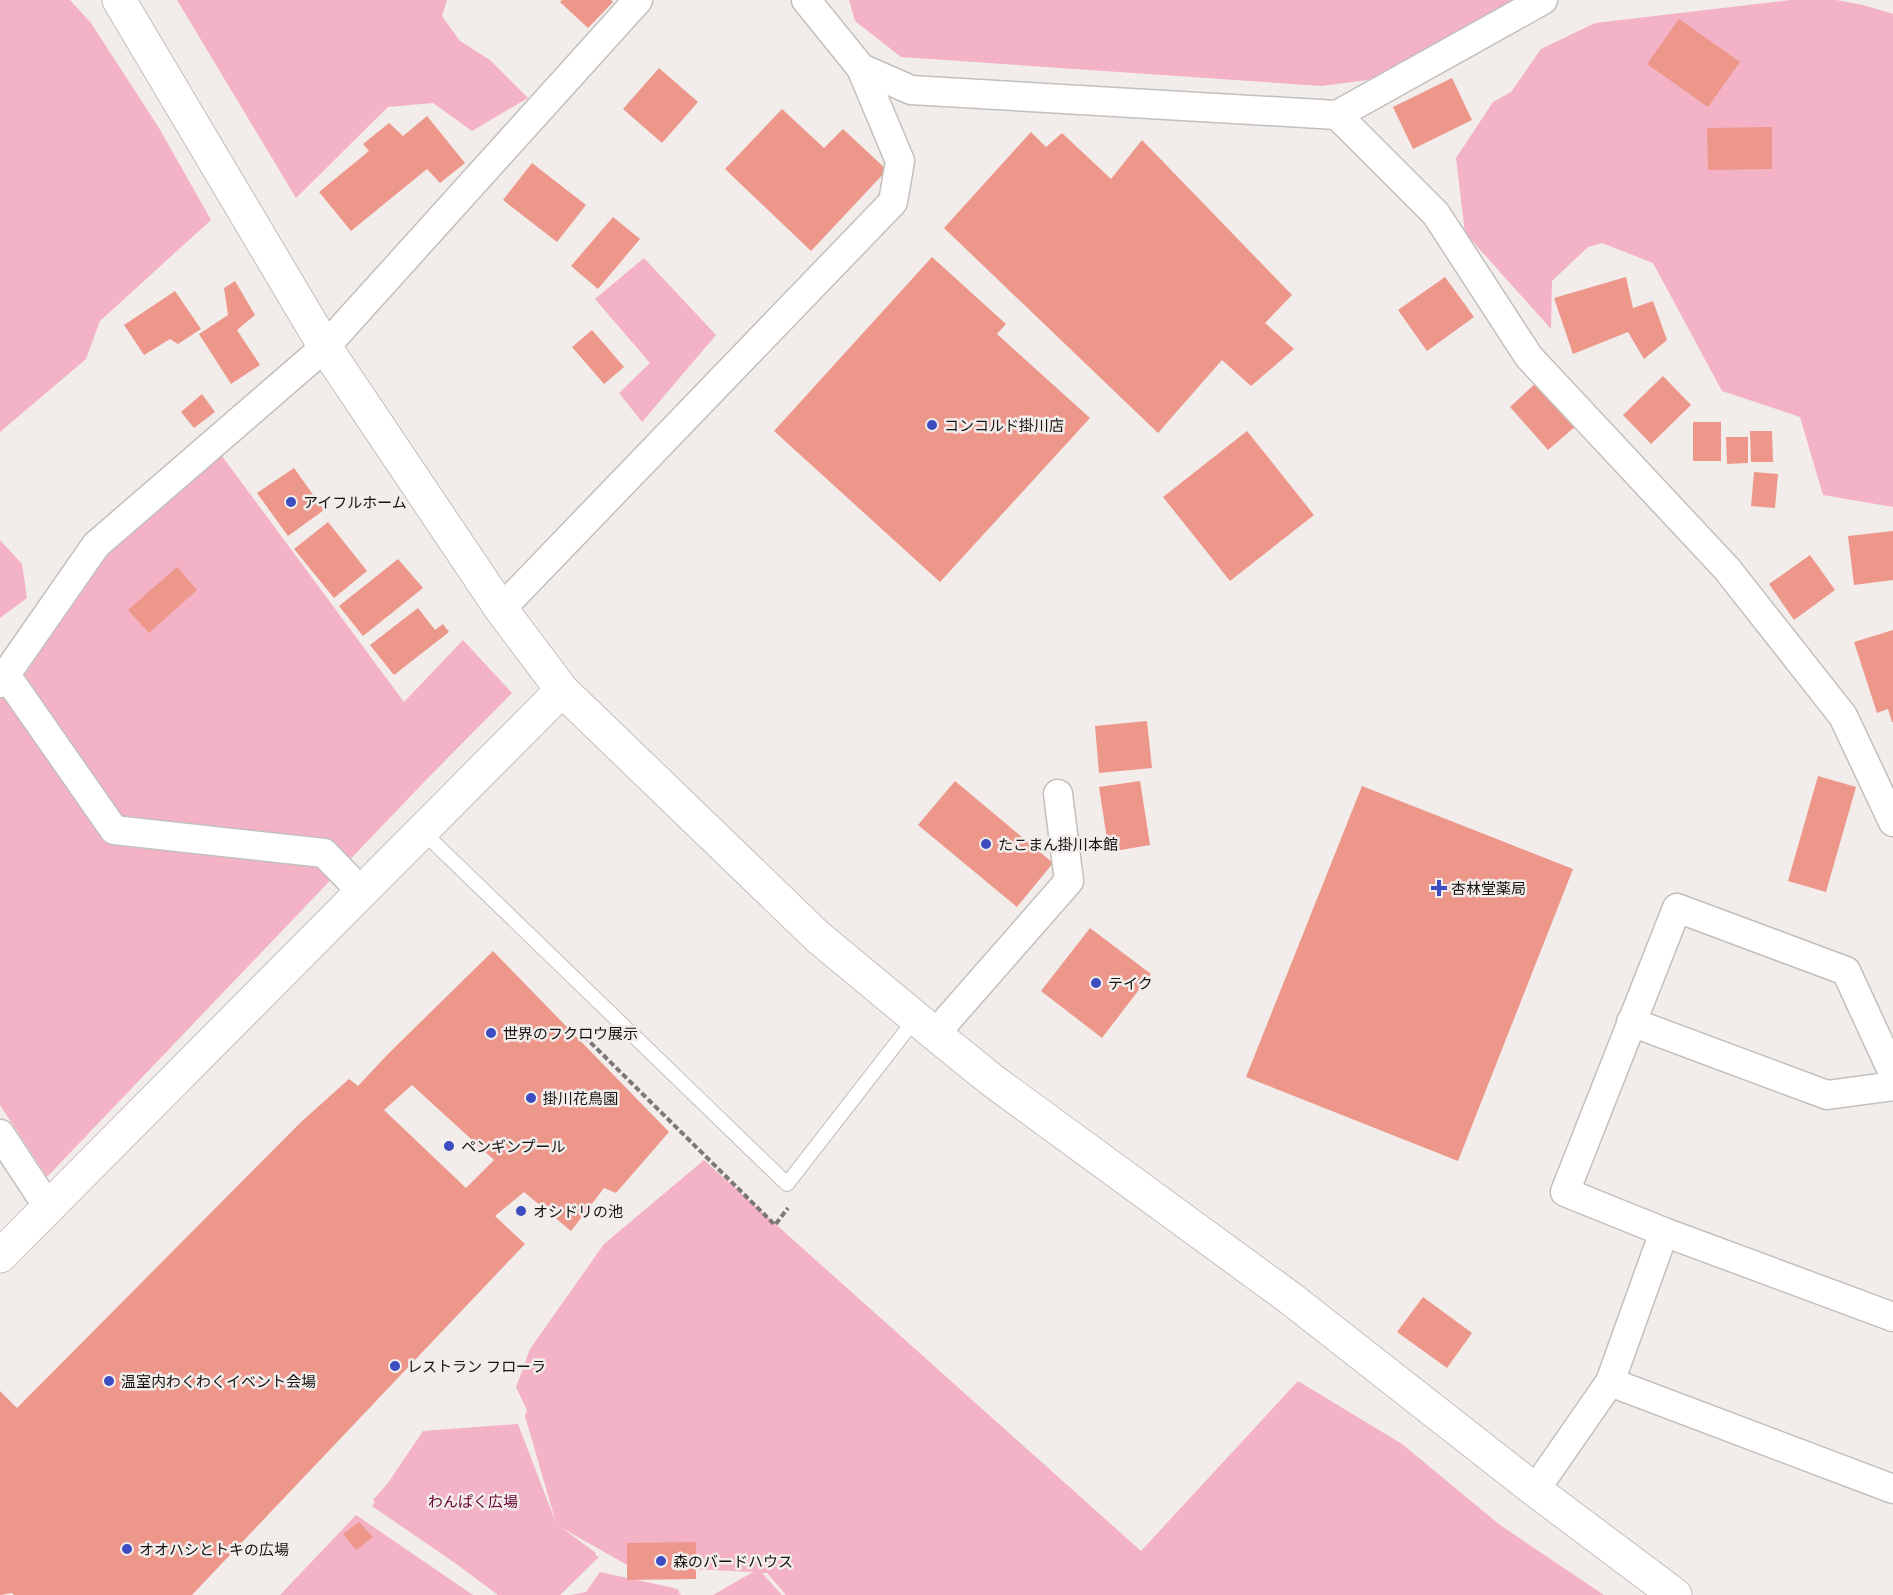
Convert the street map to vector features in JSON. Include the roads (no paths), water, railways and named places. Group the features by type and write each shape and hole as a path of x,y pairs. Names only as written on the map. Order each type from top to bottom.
{"street":[{"path":"119,0 325,347 501,609 562,690 818,937 993,1081 1290,1298 1535,1490 1675,1595"},
{"path":"362,891 324,853 114,830 3,679 96,545 325,347 638,0"},
{"path":"501,609 893,202 900,161 861,68 807,0"},
{"path":"861,68 910,90 1337,115 1543,0"},
{"path":"1337,115 1436,214 1529,357 1727,569 1843,716 1893,822"},
{"path":"0,1256 562,690"},
{"path":"926,1026 1069,881 1058,794"},
{"path":"1893,1073 1846,971 1677,908 1565,1192 1664,1232 1893,1317"},
{"path":"1631,1022 1827,1095 1893,1086"},
{"path":"0,1134 48,1207"},
{"path":"1535,1490 1610,1382 1664,1232"},
{"path":"1610,1382 1893,1489"}],"lane":[{"path":"422,831 787,1184 926,1026"}],"place":[{"name":"コンコルド掛川店","path":"932,425"},
{"name":"アイフルホーム","path":"291,502"},
{"name":"たこまん掛川本館","path":"986,844"},
{"name":"杏林堂薬局","path":"1439,888"},
{"name":"テイク","path":"1096,983"},
{"name":"世界のフクロウ展示","path":"491,1033"},
{"name":"掛川花鳥園","path":"531,1098"},
{"name":"ペンギンプール","path":"449,1146"},
{"name":"オシドリの池","path":"521,1211"},
{"name":"レストラン フローラ","path":"395,1366"},
{"name":"温室内わくわくイベント会場","path":"109,1381"},
{"name":"オオハシとトキの広場","path":"127,1549"},
{"name":"森のバードハウス","path":"661,1561"}],"park label":[{"name":"わんぱく広場","path":"473,1501"}]}
